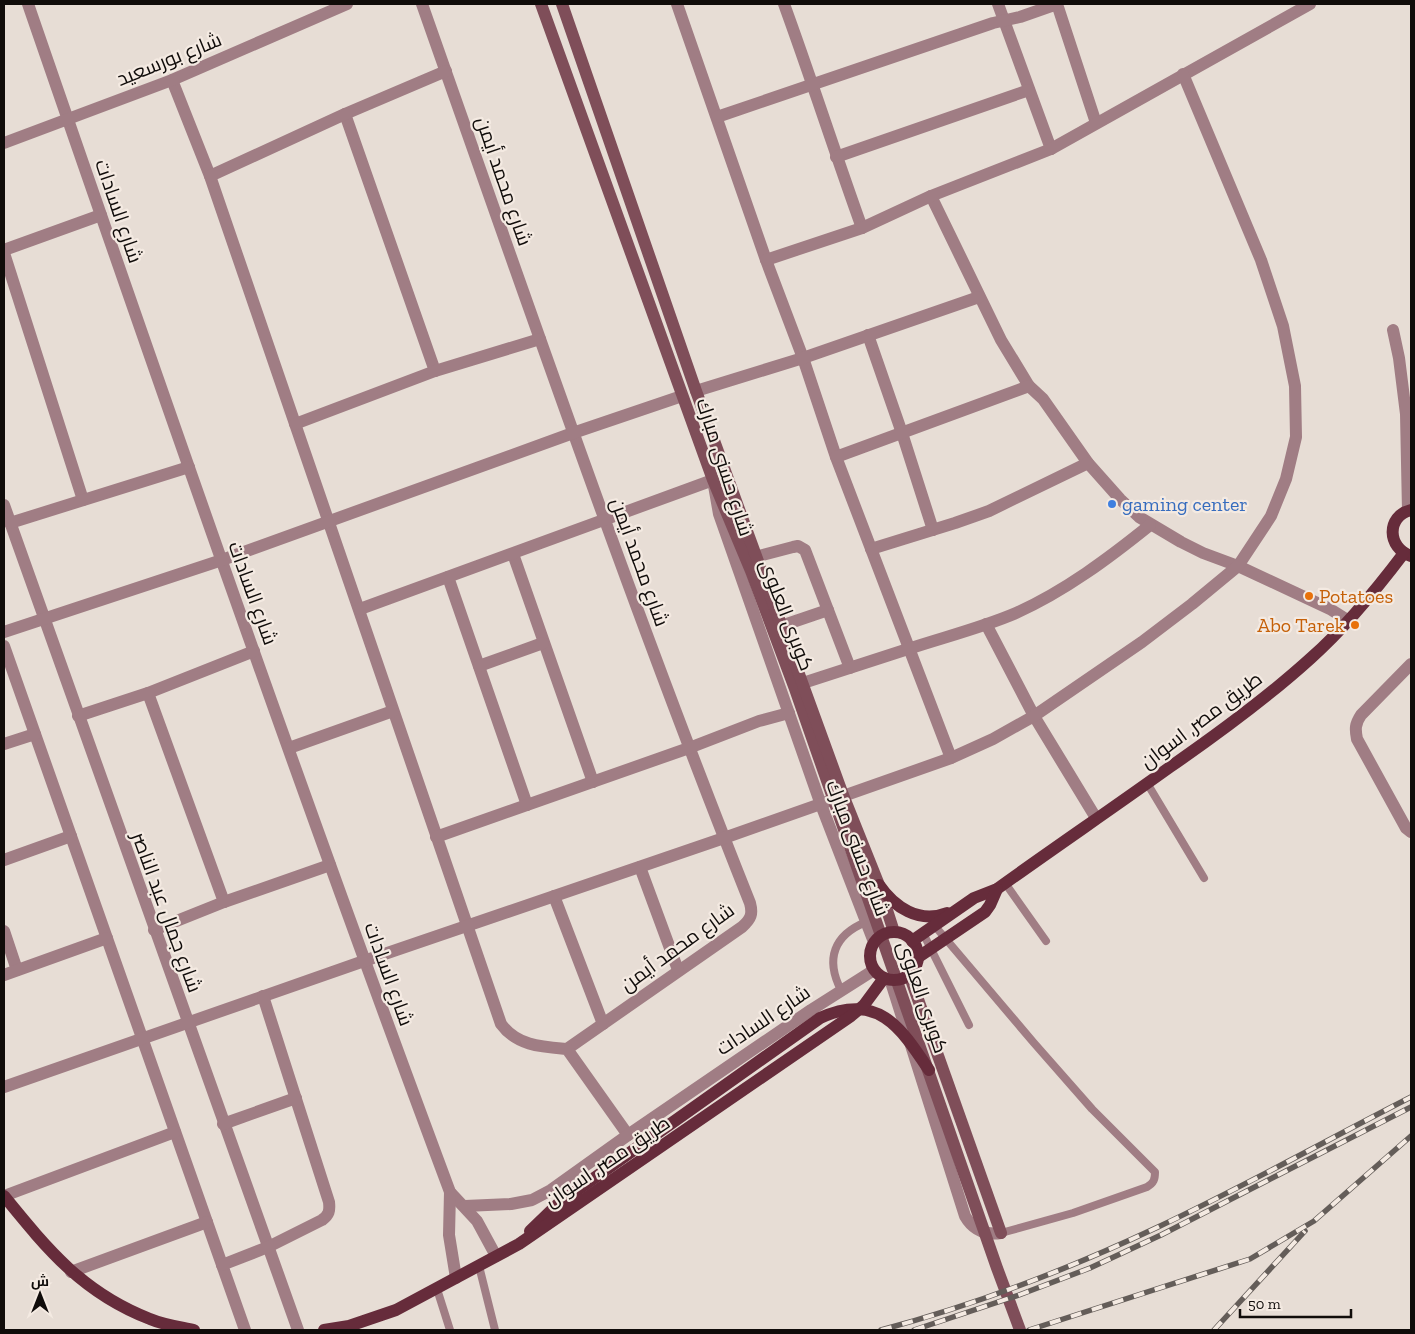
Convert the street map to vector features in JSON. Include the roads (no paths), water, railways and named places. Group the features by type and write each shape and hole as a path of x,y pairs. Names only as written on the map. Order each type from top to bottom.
{"main road":[{"name":"شارع حسنى مبارك","path":"541,4 713,480"},
{"name":"شارع حسنى مبارك","path":"562,4 696,391 782,626 799,686 879,885 894,932"},
{"name":"كوبرى العلوى","path":"713,480 799,686 928,1070 1020,1330"},
{"path":"1408,555 1398,549 1392,535 1396,520 1410,510"},
{"name":"طريق مصر, اسوان","path":"917,937 974,898 1001,886 1229,726 1312,658 1349,621 1408,555"},
{"path":"879,885 899,907 913,914 927,916 942,915 956,910"},
{"name":"طريق مصر, اسوان","path":"917,958 985,912 1001,886"},
{"path":"894,932 917,937 915,946 917,958 913,970 903,978 883,976 872,965 870,954 874,942 883,934 894,932"},
{"path":"909,974 1002,1233"},
{"name":"طريق مصر, اسوان","path":"324,1330 349,1326 396,1310 519,1244 851,1016 864,1005 883,976"},
{"path":"519,1244 544,1215 559,1203 820,1018 834,1012 848,1009 878,1013 901,1030 928,1070"},
{"path":"4,1196 35,1235 70,1272 109,1300 152,1320 194,1330"}],"street":[{"name":"شارع السادات","path":"28,4 364,961 450,1192 449,1235 456,1278"},
{"name":"شارع بورسعيد","path":"4,143 172,80 347,4"},
{"name":"شارع محمد أيمن","path":"422,4 573,433 689,748 750,903 751,917 742,927 567,1049"},
{"path":"677,4 766,260 803,358 836,457 950,758"},
{"path":"784,4 814,85 836,157 862,228"},
{"path":"998,4 1051,149"},
{"path":"716,117 1057,4 1096,124"},
{"path":"766,260 862,228 931,196 1051,149 1310,4"},
{"path":"210,176 345,114 446,71"},
{"path":"4,1087 950,758 993,739 1034,716 1142,642 1238,566 1271,516 1286,479 1296,437 1295,386 1283,326 1261,260 1183,74"},
{"path":"172,80 210,176 501,1024 507,1033 528,1044 567,1049 628,1135"},
{"path":"836,157 1029,90"},
{"path":"345,114 435,371"},
{"path":"931,196 1002,340 1029,386 1043,398 1088,462 1120,499 1150,525 1203,553 1238,566 1330,609 1349,621"},
{"path":"83,500 4,252 101,215"},
{"path":"696,391 803,358 980,297"},
{"path":"1393,330 1402,376 1406,414 1410,510"},
{"path":"868,336 902,433 932,530"},
{"path":"295,424 435,371 540,339"},
{"path":"836,457 1029,386"},
{"path":"4,632 222,560 573,433 682,396"},
{"path":"871,550 989,511 1088,462"},
{"path":"10,523 189,467"},
{"path":"360,609 713,480"},
{"name":"شارع حسنى مبارك","path":"713,480 724,531 820,802 874,942"},
{"name":"شارع جمال عبد الناصر","path":"4,505 187,1023 298,1330"},
{"path":"799,686 1018,612 1056,592 1113,555 1150,525"},
{"path":"756,557 793,546 802,548 809,556 850,668"},
{"path":"513,554 593,782"},
{"path":"448,577 527,805"},
{"path":"782,626 828,610"},
{"path":"986,624 1034,716 1096,818"},
{"path":"479,666 543,643"},
{"path":"4,646 246,1330"},
{"path":"78,716 148,693 254,651"},
{"path":"1411,664 1361,716 1356,722 1355,729 1357,739 1406,828 1411,832"},
{"path":"148,693 224,902"},
{"path":"289,748 393,711"},
{"path":"436,837 689,748 759,721 789,713"},
{"path":"4,744 34,734"},
{"path":"4,860 71,836"},
{"path":"154,930 224,902 330,865"},
{"path":"640,867 678,970"},
{"path":"554,896 603,1024"},
{"path":"4,931 17,970"},
{"path":"4,975 107,938"},
{"name":"شارع السادات","path":"465,1206 512,1204 532,1200 551,1190 628,1135 841,990 883,976"},
{"path":"883,976 965,1216 975,1228 984,1232 1002,1233"},
{"path":"222,1265 268,1247 322,1220 328,1216 330,1210 330,1202 263,996"},
{"path":"223,1124 296,1098"},
{"path":"4,1196 175,1132"},
{"name":"شارع السادات","path":"450,1192 477,1221 496,1256"},
{"path":"70,1272 207,1222"}],"lane":[{"path":"1147,783 1204,878"},
{"path":"1001,886 1046,940"},
{"path":"841,990 834,978 832,963 835,949 842,937 853,928 866,922"},
{"path":"934,925 1092,1109 1155,1172 1155,1178 1147,1186 1073,1213 1002,1233"},
{"path":"917,937 931,950 969,1025"},
{"path":"479,1266 495,1330"},
{"path":"437,1289 450,1330"}],"railway":[{"path":"881,1330 1021,1285 1090,1257 1222,1196 1411,1097"},
{"path":"914,1330 1019,1295 1090,1268 1161,1235 1411,1107"},
{"path":"1029,1330 1250,1259 1314,1221 1411,1136"},
{"path":"1214,1330 1305,1231"}],"place":[{"name":"gaming center","path":"1112,504"},
{"name":"Potatoes","path":"1309,596"},
{"name":"Abo Tarek","path":"1355,625"}]}
